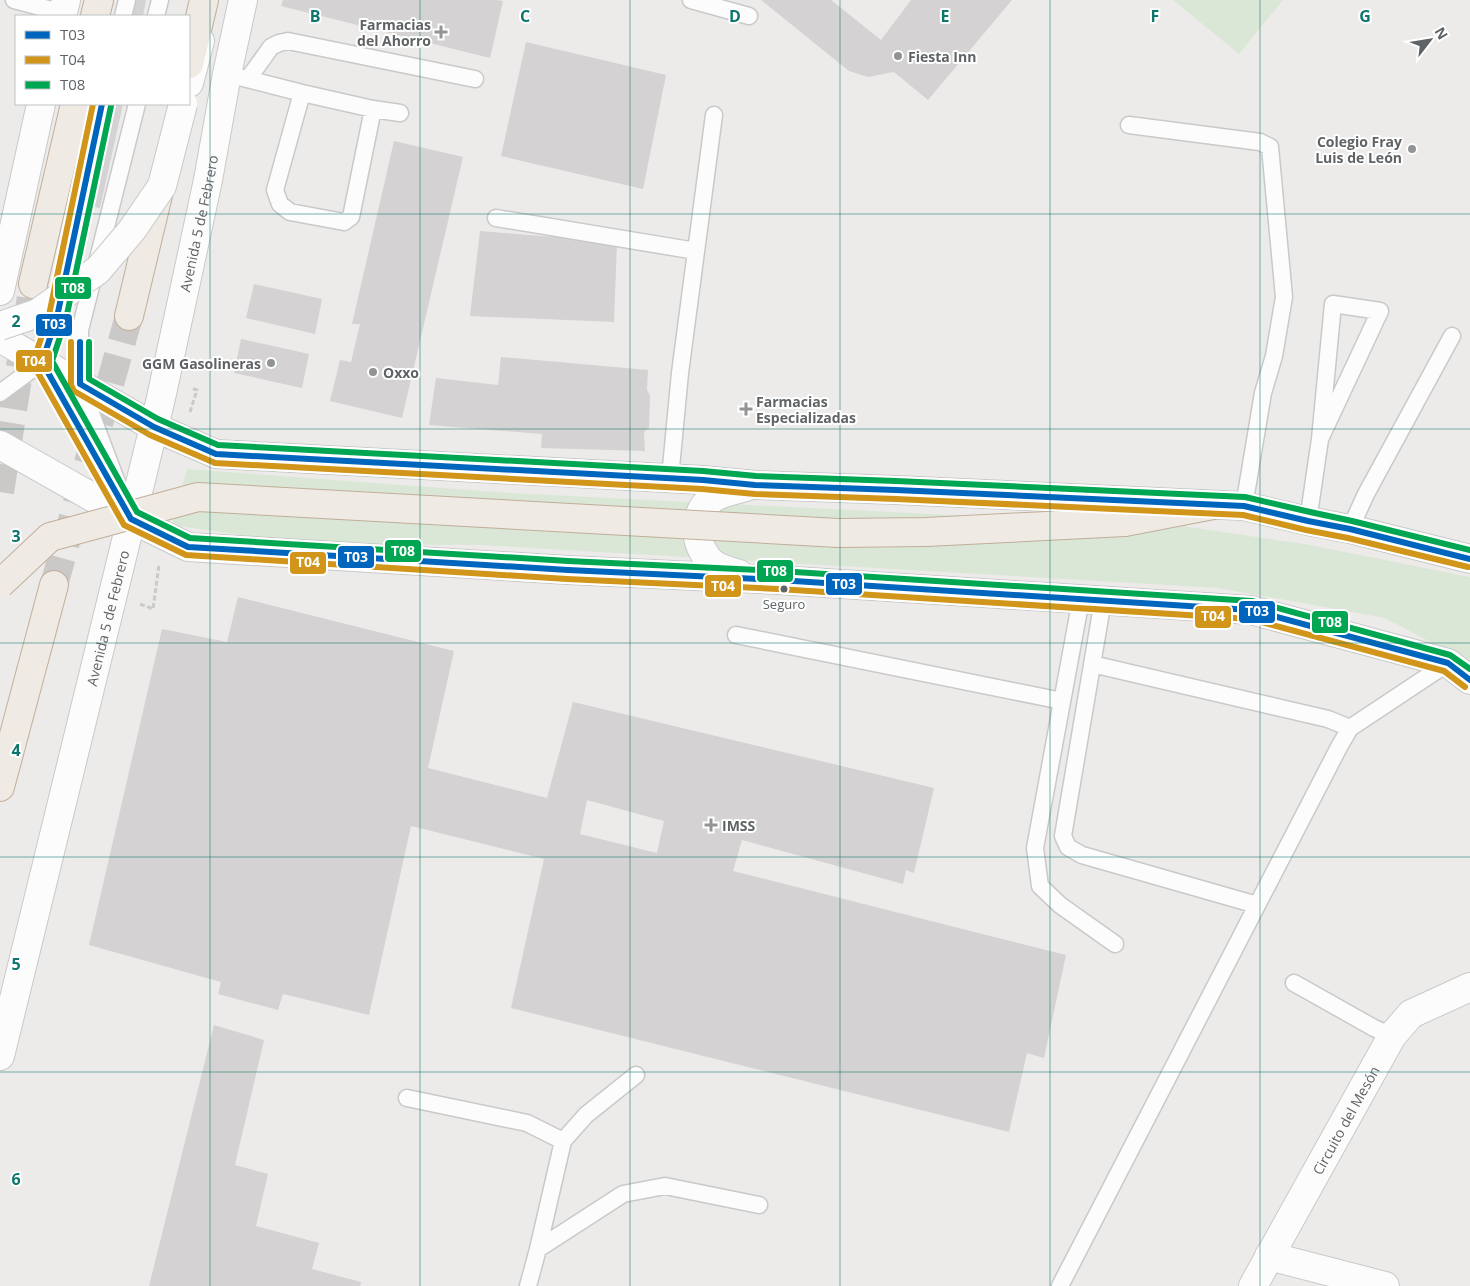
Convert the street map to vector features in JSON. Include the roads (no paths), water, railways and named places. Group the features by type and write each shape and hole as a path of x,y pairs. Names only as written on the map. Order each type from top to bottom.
{"highway":[{"path":"95,15 99,0"},
{"path":"190,60 204,0"},
{"path":"33,284 75,105"},
{"path":"129,316 179,105"},
{"path":"0,584 50,537 198,497 838,533 926,532 1125,522 1213,505"},
{"path":"0,787 54,585"}],"main road":[{"path":"190,79 211,0"},
{"name":"Avenida 5 de Febrero","path":"0,1056 154,427 208,180 238,76 243,0"},
{"path":"0,291 41,105"},
{"path":"0,326 38,313 98,270 132,230 162,186 183,105"},
{"path":"0,338 154,427 216,454 670,478 755,485 1244,506 1350,529 1470,559"},
{"path":"0,445 131,519 188,547 608,572 778,580 1251,610 1448,663 1470,680"},
{"path":"755,485 726,492 713,498 702,508 699,516 698,538 709,561 722,569 738,574 778,580"},
{"name":"Circuito del Mesón","path":"1253,1286 1392,1036 1411,1014 1470,987"},
{"path":"1269,1256 1385,1286"}],"lane":[{"path":"14,0 64,10"},
{"path":"123,15 127,0"},
{"path":"156,15 160,0"},
{"path":"691,0 749,16"},
{"path":"238,76 271,47 288,41 475,78"},
{"path":"238,76 302,93 400,113"},
{"path":"302,93 275,190 280,204 290,212 344,222 350,217 373,109"},
{"path":"0,393 42,362 57,317 102,105"},
{"path":"131,519 80,384 80,330 137,105"},
{"path":"670,478 680,373 714,116"},
{"path":"1129,125 1260,142 1270,147 1284,297 1274,356 1263,393 1244,506"},
{"path":"496,218 696,251"},
{"path":"1308,521 1320,439 1333,304 1380,311 1320,439"},
{"path":"1350,529 1366,494 1452,336"},
{"path":"42,362 131,519"},
{"path":"1092,600 1092,664 1063,836 1068,847 1082,855 1257,905"},
{"path":"1092,600 1062,701 1036,848 1040,886 1060,905 1115,944"},
{"path":"736,635 1062,701"},
{"path":"1060,1286 1338,747 1350,728 1448,663"},
{"path":"1092,664 1328,719 1350,728"},
{"path":"1294,983 1374,1028 1392,1036"},
{"path":"528,1286 563,1141 586,1115 636,1075"},
{"path":"407,1098 527,1123 563,1141"},
{"path":"538,1249 623,1194 632,1192 665,1186 759,1205"}],"tunnel":[{"path":"0,492 33,284"},
{"path":"54,585 129,316"}],"place":[{"name":"Farmacias del Ahorro","path":"441,32"},
{"name":"Fiesta Inn","path":"898,56"},
{"name":"Colegio Fray Luis de León","path":"1412,149"},
{"name":"GGM Gasolineras","path":"271,363"},
{"name":"Oxxo","path":"373,372"},
{"name":"Farmacias Especializadas","path":"746,409"},
{"name":"Seguro","path":"784,589"},
{"name":"IMSS","path":"711,825"}]}
